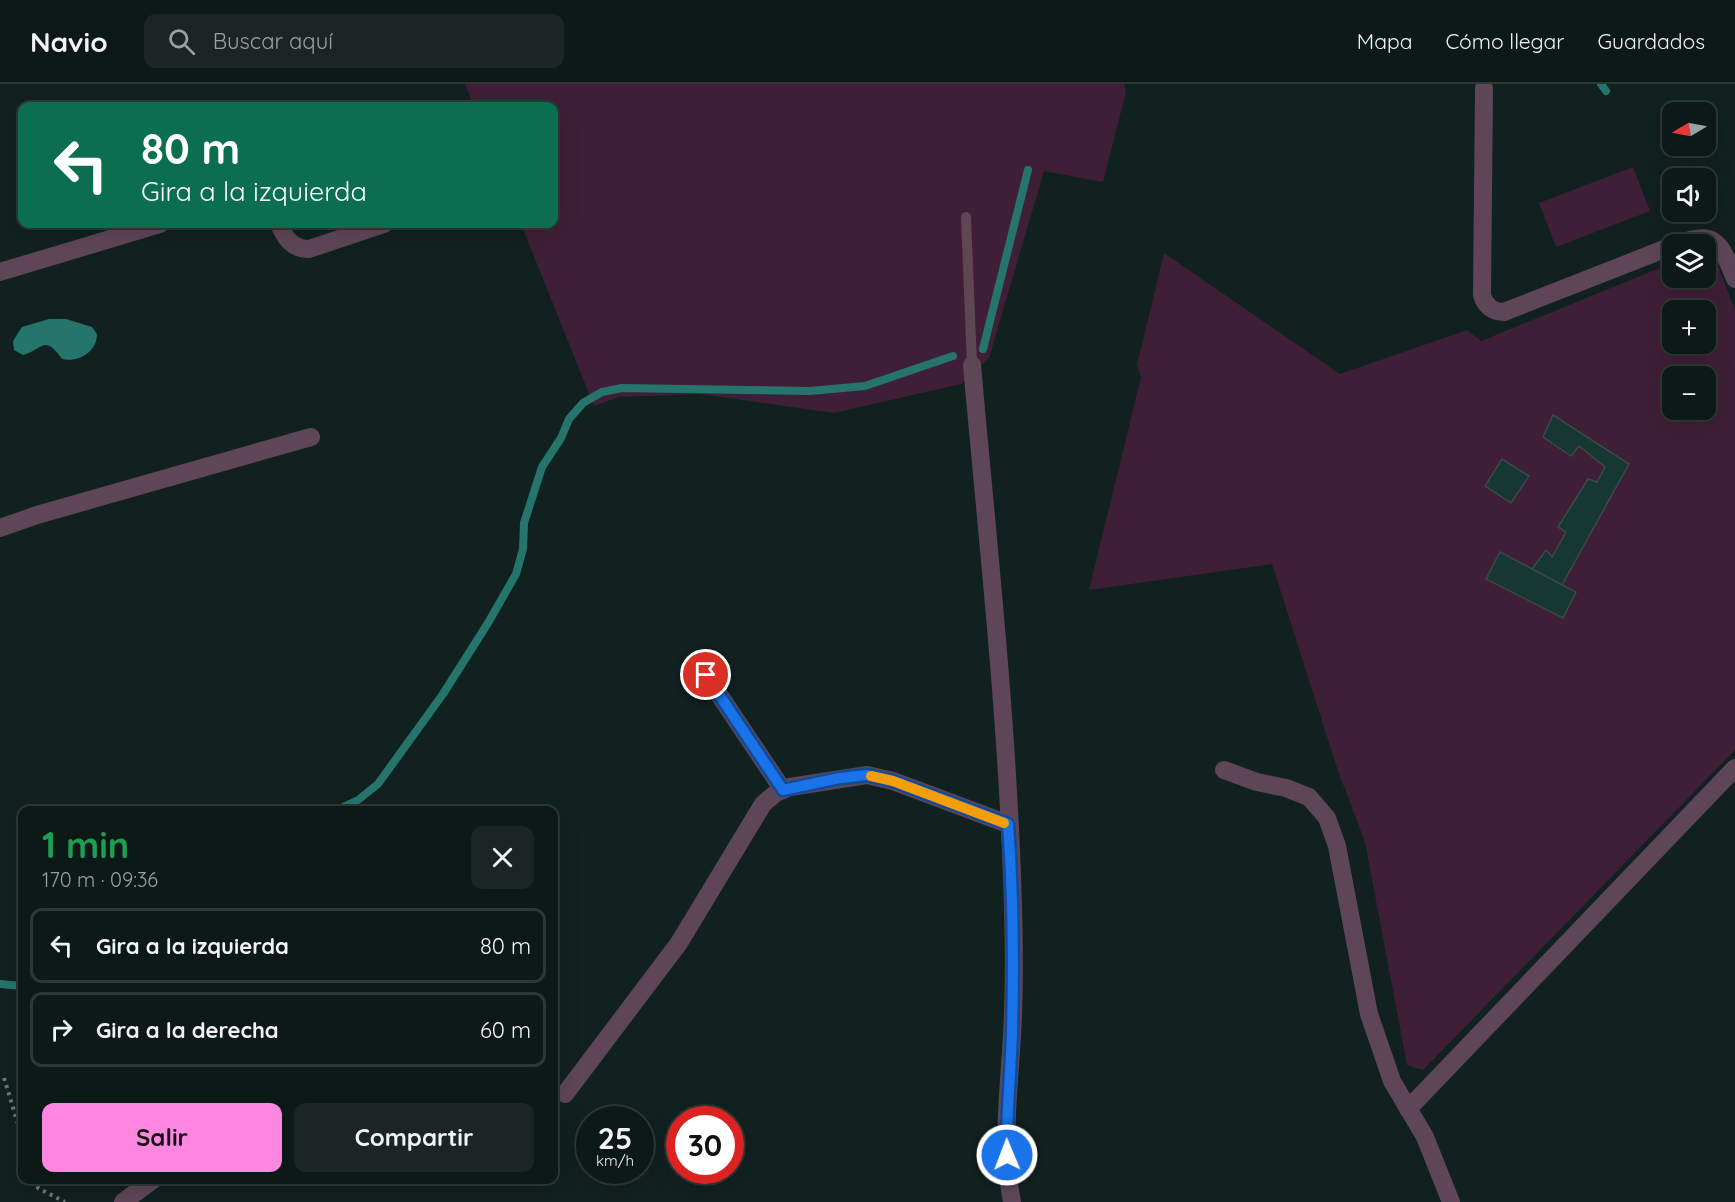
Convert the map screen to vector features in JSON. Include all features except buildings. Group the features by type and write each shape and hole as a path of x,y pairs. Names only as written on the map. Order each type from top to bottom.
{"street":[{"path":"1484,88 1482,295 1492,310 1504,312 1662,250"},
{"path":"0,272 147,228"},
{"path":"281,228 292,245 300,249 309,249 372,228"},
{"path":"1716,243 1725,253 1735,279"},
{"path":"972,365 1012,876 1012,1034 1006,1110 1007,1178 1012,1202"},
{"path":"0,528 37,515 311,437"},
{"path":"706,675 783,790"},
{"path":"1408,1109 1735,768"},
{"path":"1224,770 1309,797 1327,818 1337,846 1369,1014 1392,1081 1425,1137 1451,1202"},
{"path":"565,1094 679,943 763,804 783,790 867,775 893,781 1008,824"},
{"path":"123,1202 147,1184"}],"lane":[{"path":"966,217 972,365"}],"path":[{"path":"4,1078 18,1124"},
{"path":"37,1184 38,1188 65,1202"}],"shaded area":[{"path":"465,84 1124,84 1126,92 1103,182 1044,171 989,358 961,384 834,413 700,394 619,397 594,406 523,228 558,228 558,102 472,102"},
{"path":"1633,167 1650,211 1556,247 1539,203"},
{"path":"1164,253 1340,374 1467,330 1481,341 1662,267 1662,288 1716,288 1716,261 1735,310 1735,750 1423,1070 1407,1065 1365,842 1338,771 1272,564 1089,590 1141,377 1137,365"}],"water":[{"path":"49,319 66,319 92,327 97,334 94,346 86,355 68,360 62,359 47,345 23,355 14,350 13,341 22,327"}],"waterway":[{"path":"1601,84 1606,91"},
{"path":"983,349 1028,170"},
{"path":"345,806 358,800 378,784 443,694 488,623 516,574 523,549 524,523 542,467 561,438 569,419 583,403 602,392 622,388 810,391 865,386 953,356"},
{"path":"0,984 18,986"}],"slow traffic":[{"path":"871,776 893,781 1004,823"}],"route":[{"path":"706,675 783,790 867,775 893,781 1008,824 1012,876 1012,1034 1006,1110 1007,1155"}]}
